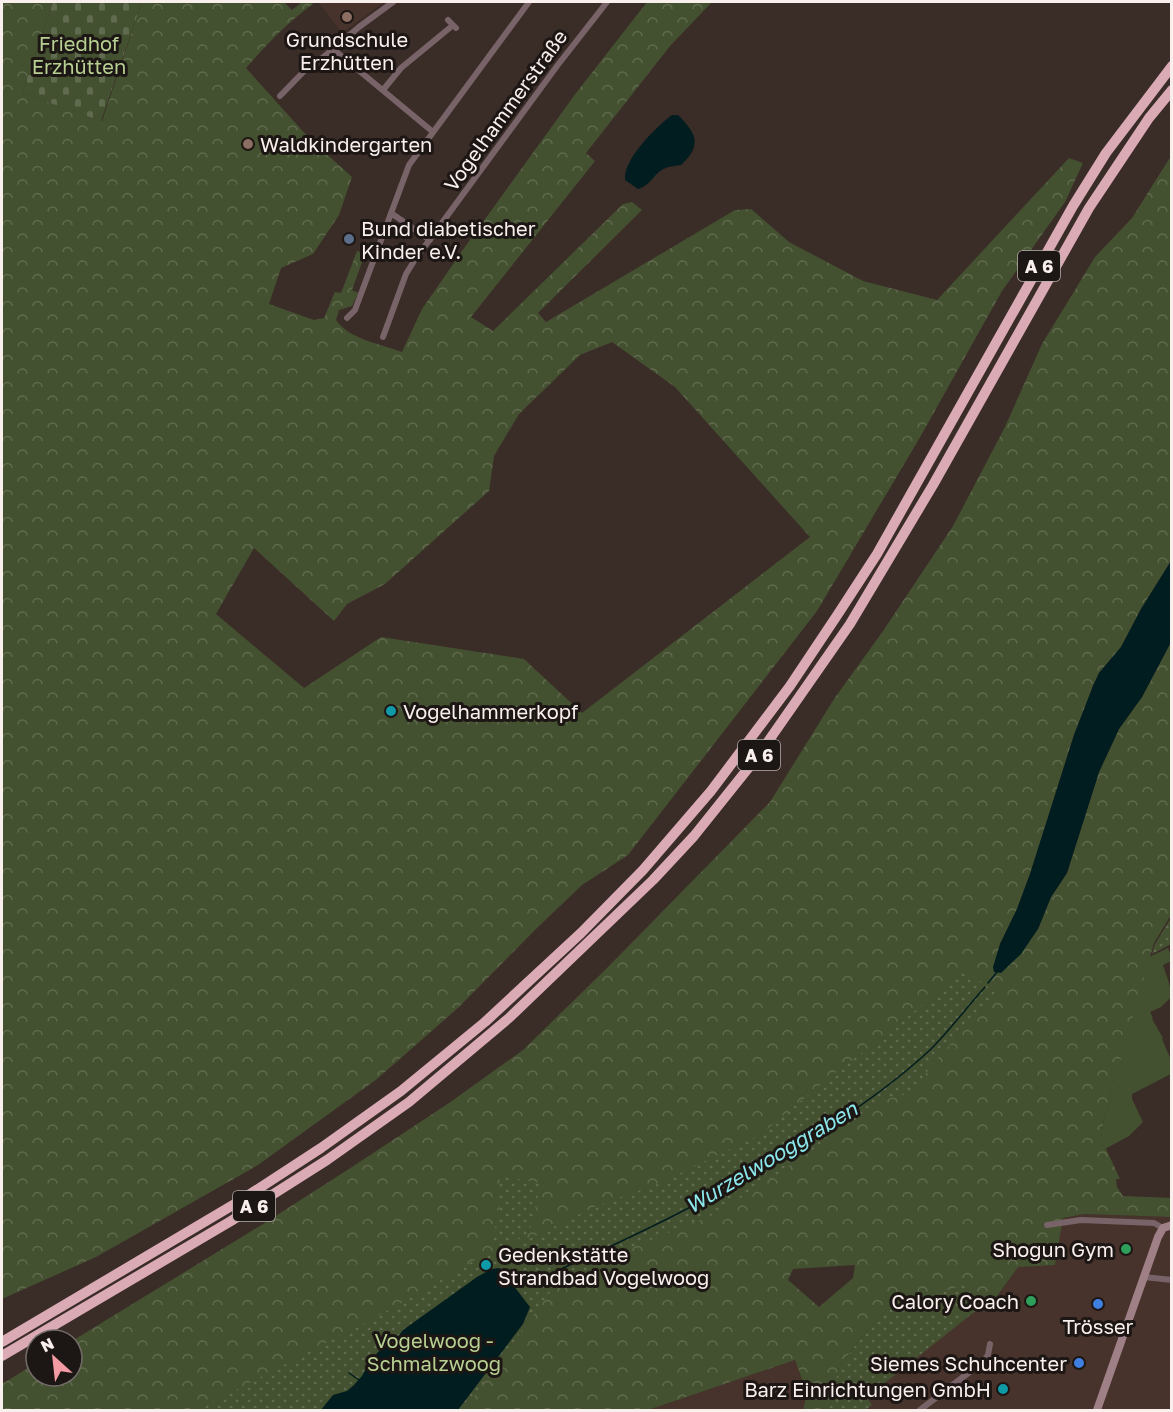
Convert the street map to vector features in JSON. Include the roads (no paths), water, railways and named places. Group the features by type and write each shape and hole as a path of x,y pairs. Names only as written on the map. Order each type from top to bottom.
{"highway":[{"name":"A 6","path":"2,1342 238,1202 321,1148 401,1091 485,1022 581,933 643,870 711,791 790,686 877,554 1078,197 1106,153 1172,66"},
{"name":"A 6","path":"2,1356 231,1221 327,1160 409,1102 509,1018 592,941 681,851 726,798 802,695 850,624 900,542 1089,208 1143,126 1172,90"}],"street":[{"path":"280,96 310,65 321,59 393,2"},
{"path":"347,318 354,310 409,165 529,2"},
{"name":"Vogelhammerstraße","path":"382,337 406,274 557,66 607,2"},
{"path":"383,90 401,68 452,24"},
{"path":"333,49 433,132"},
{"path":"391,213 430,240"},
{"path":"1047,1226 1081,1220 1154,1223 1167,1226 1158,1237 1097,1410"},
{"path":"1144,1277 1172,1280"},
{"path":"920,1410 984,1360 988,1355 990,1344"}],"water":[{"path":"672,115 678,115 693,134 692,151 681,165 662,170 646,185 638,189 625,180 629,163 650,135"},
{"path":"1171,561 1171,642 1142,697 1119,729 1099,772 1067,873 1051,897 1038,929 1021,954 1001,973 994,972 993,967 1000,944 1017,909 1030,874 1074,735 1093,686 1099,673 1121,647 1141,609"},
{"path":"500,1268 530,1307 523,1324 458,1410 321,1410 333,1395 347,1391 354,1385 378,1352 394,1342 403,1330 477,1277 491,1269"}],"waterway":[{"path":"988,983 997,972"},
{"name":"Wurzelwooggraben","path":"527,1284 705,1200 823,1131 871,1098 917,1062 938,1042 985,987"},
{"path":"349,1373 359,1380"}],"place":[{"name":"Grundschule Erzhütten","path":"347,17"},
{"name":"Waldkindergarten","path":"248,144"},
{"name":"Bund diabetischer Kinder e.V.","path":"349,239"},
{"name":"Vogelhammerkopf","path":"391,711"},
{"name":"Shogun Gym","path":"1126,1249"},
{"name":"Gedenkstätte Strandbad Vogelwoog","path":"486,1265"},
{"name":"Calory Coach","path":"1031,1301"},
{"name":"Trösser","path":"1098,1304"},
{"name":"Siemes Schuhcenter","path":"1079,1363"},
{"name":"Barz Einrichtungen GmbH","path":"1003,1389"}],"park label":[{"name":"Friedhof Erzhütten","path":"79,54"},
{"name":"Vogelwoog - Schmalzwoog","path":"434,1352"}]}
